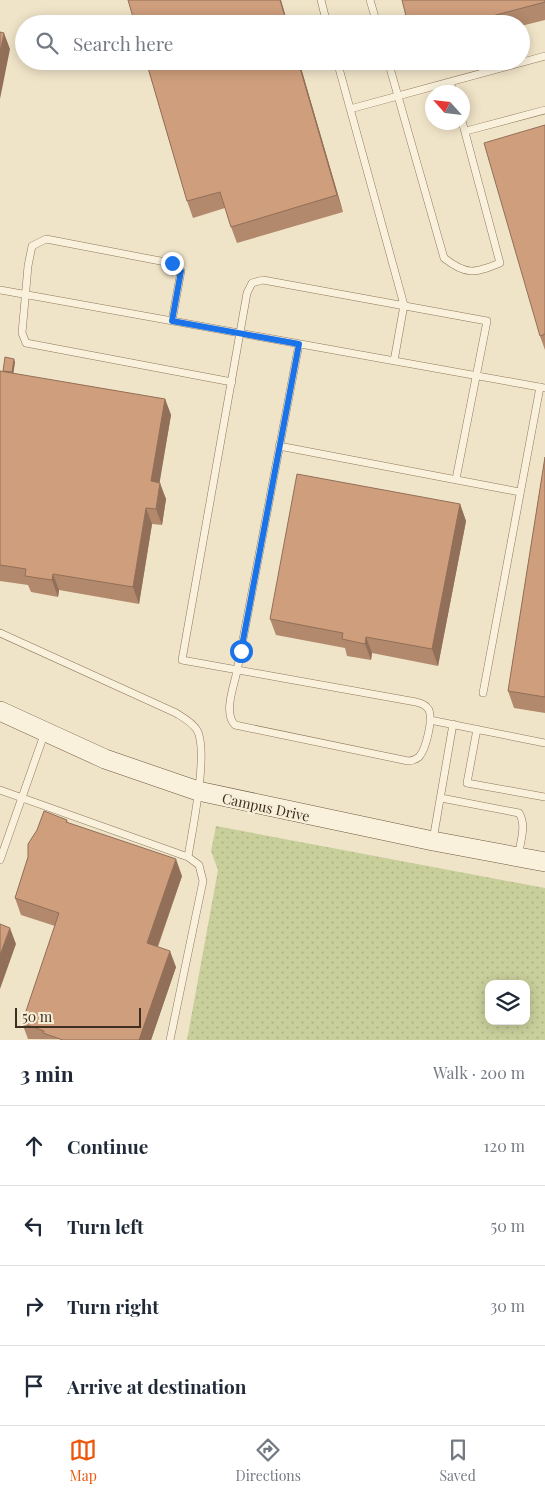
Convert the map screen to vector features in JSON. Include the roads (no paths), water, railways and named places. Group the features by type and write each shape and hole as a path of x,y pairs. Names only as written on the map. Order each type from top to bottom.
{"street":[{"name":"Campus Drive","path":"0,710 105,759 198,792 433,841 545,862"}],"lane":[{"path":"320,0 324,15"},
{"path":"370,0 374,15"},
{"path":"530,60 545,56"},
{"path":"339,70 404,305 394,361"},
{"path":"391,70 444,258 455,267 475,273 500,263 466,131 545,110"},
{"path":"350,109 494,70"},
{"path":"172,321 181,271 176,264 55,240 46,239 32,246 23,338 31,346 232,382"},
{"path":"299,344 237,671 230,715 231,721 240,727 408,761 421,756 430,720 430,712 426,707 416,702 237,671 182,660 249,287 256,280 487,321 456,479"},
{"path":"0,290 542,388 520,492 483,693"},
{"path":"279,446 520,492"},
{"path":"0,633 189,720 198,731 200,746 198,792 188,857"},
{"path":"430,720 545,743"},
{"path":"433,841 453,724"},
{"path":"477,729 467,783 545,797"},
{"path":"0,860 46,732"},
{"path":"0,790 188,857 200,865 203,881 170,1040"},
{"path":"441,798 519,813 523,819 523,825 518,857"}]}
